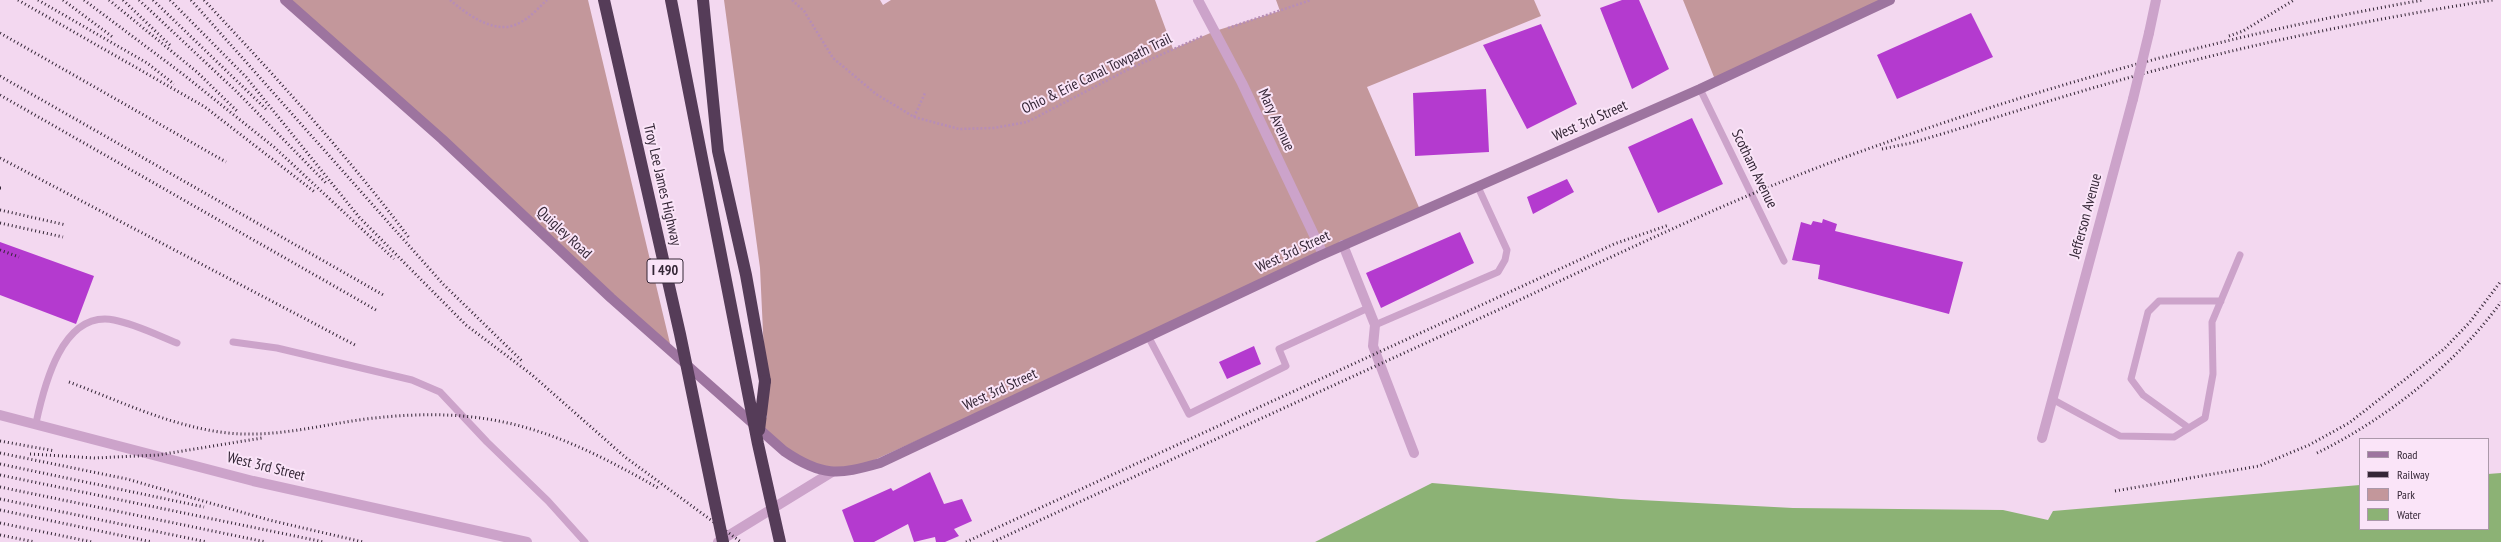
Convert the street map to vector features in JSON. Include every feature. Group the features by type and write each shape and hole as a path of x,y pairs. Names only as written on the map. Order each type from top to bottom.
{"highway":[{"name":"Troy Lee James Highway","path":"604,0 678,326 722,542"},
{"path":"671,0 758,444 780,542"},
{"path":"703,0 718,150 746,275 764,381 758,444"}],"street":[{"name":"Quigley Road","path":"285,0 442,140 611,298 784,451 806,466 832,472"},
{"name":"Mary Avenue","path":"1198,0 1215,31 1323,254"},
{"name":"West 3rd Street","path":"718,542 832,472 850,471 880,463 1323,254 1700,89 1890,0"},
{"name":"Jefferson Avenue","path":"2042,438 2133,99 2156,0"},
{"path":"1343,245 1375,325 1372,346 1414,452"},
{"name":"West 3rd Street","path":"0,415 36,423 253,480 527,542"}],"lane":[{"name":"Scotham Avenue","path":"1700,89 1784,261"},
{"path":"1375,325 1498,272 1506,260 1508,250 1478,187"},
{"path":"2052,399 2120,436 2174,437 2205,418 2213,374 2212,322 2240,255"},
{"path":"2188,428 2143,395 2130,379 2141,330 2148,312 2159,301 2221,301"},
{"path":"1148,336 1189,414 1286,366 1279,349 1368,308"},
{"path":"36,423 44,385 59,353 80,327 95,319 114,320 178,343"},
{"path":"233,342 277,348 412,380 440,392 487,442 548,501 585,542"}],"path":[{"path":"450,0 461,9 490,25 504,28 521,23 547,0"},
{"name":"Ohio & Erie Canal Towpath Trail","path":"792,0 804,11 833,58 876,94 914,117 959,129 994,128 1027,122 1131,68 1215,31 1311,0"},
{"path":"914,117 925,93"}],"green space":[{"path":"285,0 588,0 672,352"},
{"path":"724,0 880,0 883,5 891,0 1155,0 1173,49 1215,31 1280,11 1276,0 1534,0 1541,16 1367,87 1421,212 850,471 806,466 758,428 767,417 760,268"},
{"path":"1683,0 1890,0 1716,82"}],"water":[{"path":"2501,473 2501,542 1315,542 1432,483 1621,499 1793,508 2003,510 2048,520 2053,511 2359,485 2359,530 2489,530 2489,474"}],"building":[{"path":"1622,0 1639,0 1669,69 1632,89 1600,8"},
{"path":"1971,13 1993,57 1897,99 1877,55"},
{"path":"1541,24 1577,104 1527,129 1483,45"},
{"path":"1486,89 1489,152 1415,156 1413,93"},
{"path":"1692,118 1723,184 1658,213 1628,147"},
{"path":"1567,179 1574,192 1533,214 1527,197"},
{"path":"1823,219 1837,224 1835,231 1963,262 1949,314 1818,279 1820,265 1792,260 1801,222 1811,225 1813,221 1822,223"},
{"path":"1460,232 1474,263 1381,308 1366,273"},
{"path":"0,242 94,276 76,324 0,295"},
{"path":"1254,346 1261,364 1227,379 1219,362"},
{"path":"930,472 944,504 962,499 972,521 954,529 959,536 945,542 936,542 935,537 914,542 908,524 874,542 854,542 842,510 891,488 893,491"}],"railway":[{"path":"18,0 205,107 316,193"},
{"path":"38,0 147,63 174,84"},
{"path":"63,0 114,38"},
{"path":"84,0 184,75 274,147 394,259"},
{"path":"109,0 197,72 238,112"},
{"path":"123,0 171,46"},
{"path":"139,0 236,91 326,183"},
{"path":"153,0 268,111"},
{"path":"170,0 246,77 359,217 466,325 531,374 625,457 741,542"},
{"path":"191,0 443,284 523,362"},
{"path":"204,0 258,58 336,147 410,239"},
{"path":"2229,36 2243,31 2294,0"},
{"path":"993,542 1673,229 1806,172 1921,130 1991,107 2133,65 2277,29 2423,0"},
{"path":"1882,149 1911,143 2085,90 2252,46 2397,16 2493,0"},
{"path":"0,33 226,162"},
{"path":"0,76 385,296"},
{"path":"0,95 376,310"},
{"path":"0,158 355,345"},
{"path":"0,210 66,225"},
{"path":"0,223 63,237"},
{"path":"966,542 1614,244 1669,225"},
{"path":"0,250 19,257"},
{"path":"2115,491 2259,466 2309,445 2349,423 2444,349 2470,322 2501,281"},
{"path":"2317,453 2368,424 2418,388 2463,347 2501,302"},
{"path":"69,382 167,419 207,430 228,433 263,434 366,419 410,415 449,415 485,419 520,426 553,437 622,468 660,489"},
{"path":"30,454 95,458 158,455 262,438"},
{"path":"0,441 55,451"},
{"path":"0,453 127,479 269,520 363,542"},
{"path":"0,464 204,507"},
{"path":"0,475 324,542"},
{"path":"0,487 266,542"},
{"path":"0,499 207,542"},
{"path":"0,510 152,542"},
{"path":"0,523 92,542"},
{"path":"0,535 35,542"}]}
